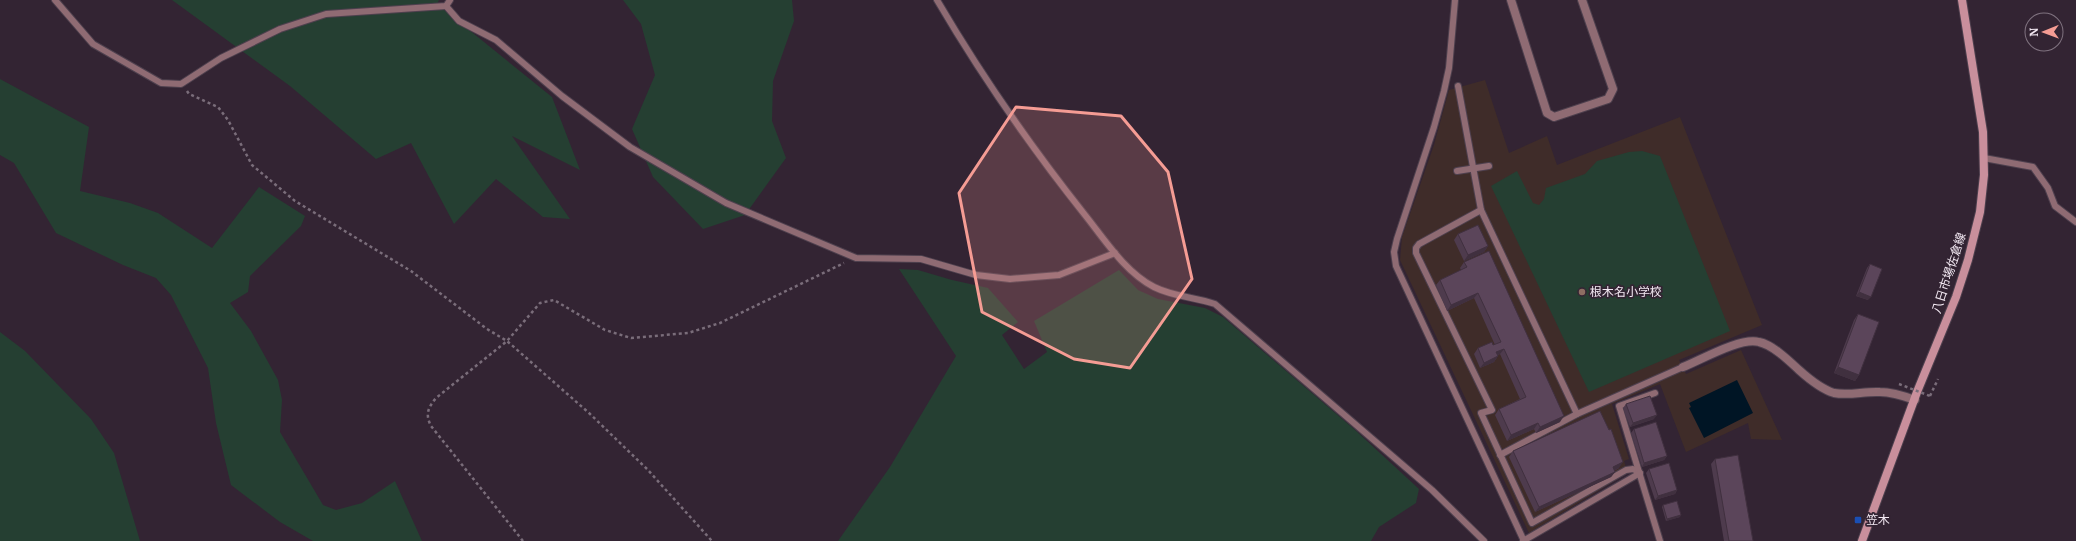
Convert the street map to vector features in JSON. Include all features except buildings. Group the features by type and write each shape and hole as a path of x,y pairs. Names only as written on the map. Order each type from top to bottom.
{"main road":[{"name":"八日市場佐倉線","path":"1862,541 1917,392 1956,297 1968,260 1980,212 1984,175 1983,132 1977,85 1962,0"}],"street":[{"path":"1511,0 1547,113 1554,117 1608,99 1613,90 1582,0"},
{"path":"1682,368 1739,343 1750,340 1760,342 1770,347 1813,382 1834,393 1849,394 1878,391 1898,394 1915,400"}],"lane":[{"path":"55,0 93,44 161,83 181,84 221,58 280,29 326,14 446,6"},
{"path":"446,6 450,0"},
{"path":"937,0 964,46 1042,161 1115,253 1137,275 1154,287 1173,295 1216,304 1432,490 1484,541"},
{"path":"1455,0 1449,68 1444,91 1434,127 1405,211 1394,252 1396,266 1523,541 1640,473"},
{"path":"446,6 459,21 496,40 562,96 630,147 726,203 856,258 921,259 976,275 1010,279 1059,275 1115,253"},
{"path":"1458,86 1481,210 1577,414"},
{"path":"1984,158 2033,167 2048,188 2055,206 2076,222"},
{"path":"1457,171 1489,166"},
{"path":"1481,210 1419,244 1416,248 1416,253 1492,410 1481,413 1532,523 1626,470 1633,469 1640,473"},
{"path":"1500,455 1577,414 1682,368"},
{"path":"1655,392 1619,406 1660,541"}],"path":[{"path":"181,84 189,94 218,107 228,120 252,165 267,179 295,201 411,271 487,328 507,341 589,413 647,469 712,541"},
{"path":"523,541 432,426 427,413 429,407 436,398 507,341 540,303 554,300 605,330 631,338 688,333 720,323 856,258"},
{"path":"1898,384 1930,396 1938,379"}],"highlighted area":[{"path":"1016,107 1121,116 1168,172 1192,279 1130,368 1074,359 982,312 959,193"}],"shaded area":[{"name":"根木名小学校","path":"1485,80 1509,153 1547,136 1557,165 1680,117 1762,325 1679,360 1686,374 1741,350 1782,440 1751,439 1748,423 1686,452 1660,384 1612,404 1629,459 1624,461 1628,473 1529,533 1400,260 1402,237 1434,145 1449,90"}],"green space":[{"path":"172,0 439,0 437,4 552,97 580,170 512,136 570,219 543,217 496,179 454,224 411,143 376,159 290,86"},
{"path":"623,0 792,0 794,21 773,81 772,121 786,158 745,215 703,229 653,177 632,129 655,75 641,24"},
{"path":"0,79 89,127 80,191 130,203 158,213 212,248 259,187 305,216 301,226 250,276 248,292 230,303 251,331 278,380 282,400 280,432 323,505 336,510 362,503 395,481 422,541 313,541 280,522 231,485 216,423 208,368 171,295 156,278 123,265 56,233 14,163 0,155"},
{"path":"1642,151 1660,156 1730,331 1589,392 1491,186 1517,171 1533,203 1539,205 1544,199 1546,188 1585,174 1597,161 1629,152"},
{"path":"899,269 918,270 952,280 988,288 1018,322 1002,335 1024,369 1047,352 1034,321 1119,270 1138,290 1158,299 1205,308 1223,317 1354,429 1419,489 1416,503 1379,527 1371,541 838,541 890,467 956,356"},
{"path":"0,332 25,351 91,419 114,453 140,541 0,541"}],"water":[{"path":"1737,380 1753,413 1704,438 1689,408 1691,407 1689,403"}],"place":[{"name":"根木名小学校","path":"1582,292"},
{"name":"笠木","path":"1858,520"}]}
